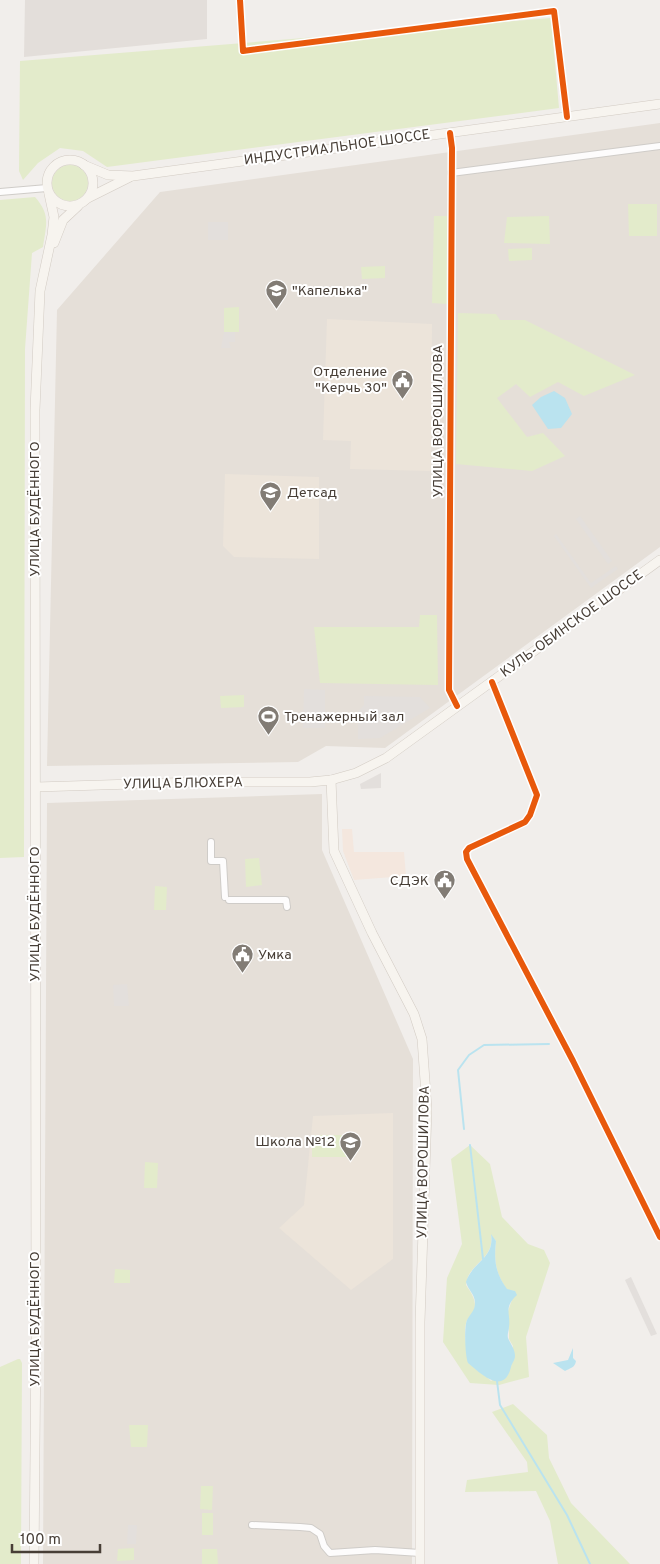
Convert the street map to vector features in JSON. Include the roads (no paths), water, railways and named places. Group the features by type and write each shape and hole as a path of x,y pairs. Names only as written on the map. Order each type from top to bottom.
{"main road":[{"name":"ИНДУСТРИАЛЬНОЕ ШОССЕ","path":"133,176 660,104"},
{"path":"46,264 54,216 47,178 51,170 58,163 66,160 76,160 108,175 133,176"},
{"path":"46,264 63,220 92,192 94,182 91,172 84,164"},
{"path":"86,199 133,176"},
{"path":"48,191 61,205 69,207 78,206"},
{"name":"УЛИЦА БУДЁННОГО","path":"34,1564 36,1336 34,1214 35,410 40,291 46,264"},
{"name":"КУЛЬ-ОБИНСКОЕ ШОССЕ","path":"330,780 356,773 386,758 660,560"},
{"name":"УЛИЦА БЛЮХЕРА","path":"36,787 198,782 310,782 330,780"},
{"name":"УЛИЦА ВОРОШИЛОВА","path":"330,780 334,851 372,933 414,1014 422,1039 427,1109 420,1322 420,1564"}],"street":[{"path":"240,0 243,51 554,11 567,117"},
{"name":"УЛИЦА ВОРОШИЛОВА","path":"450,133 452,173 448,690 457,706"},
{"path":"452,173 660,146"},
{"path":"0,192 48,191"},
{"path":"492,682 537,795 530,815 525,822 472,846 466,852 467,859 573,1062 660,1237"},
{"path":"211,842 211,861 223,861 227,899 286,900 287,907"},
{"path":"252,1525 311,1528 320,1534 324,1546 330,1553 375,1550 420,1553"}],"water":[{"path":"554,391 565,398 572,414 561,428 548,429 532,405 541,397"},
{"path":"491,1234 496,1241 495,1260 500,1277 507,1289 515,1291 517,1295 510,1304 508,1311 508,1337 515,1357 508,1376 498,1381 485,1377 468,1363 465,1341 467,1320 475,1306 474,1297 466,1282 469,1275 490,1249"},
{"path":"573,1348 573,1358 576,1361 572,1368 565,1371 553,1363 568,1360"}],"waterway":[{"path":"464,1129 458,1070 469,1055 484,1045 549,1044"},
{"path":"470,1145 483,1259"},
{"path":"497,1381 500,1405 567,1515 590,1564"}],"place":[{"name":"\"Капелька\"","path":"276,310"},
{"name":"Отделение \"Керчь 30\"","path":"403,399"},
{"name":"Детсад","path":"271,512"},
{"name":"Тренажерный зал","path":"268,736"},
{"name":"СДЭК","path":"445,900"},
{"name":"Умка","path":"242,974"},
{"name":"Школа №12","path":"351,1161"}]}
